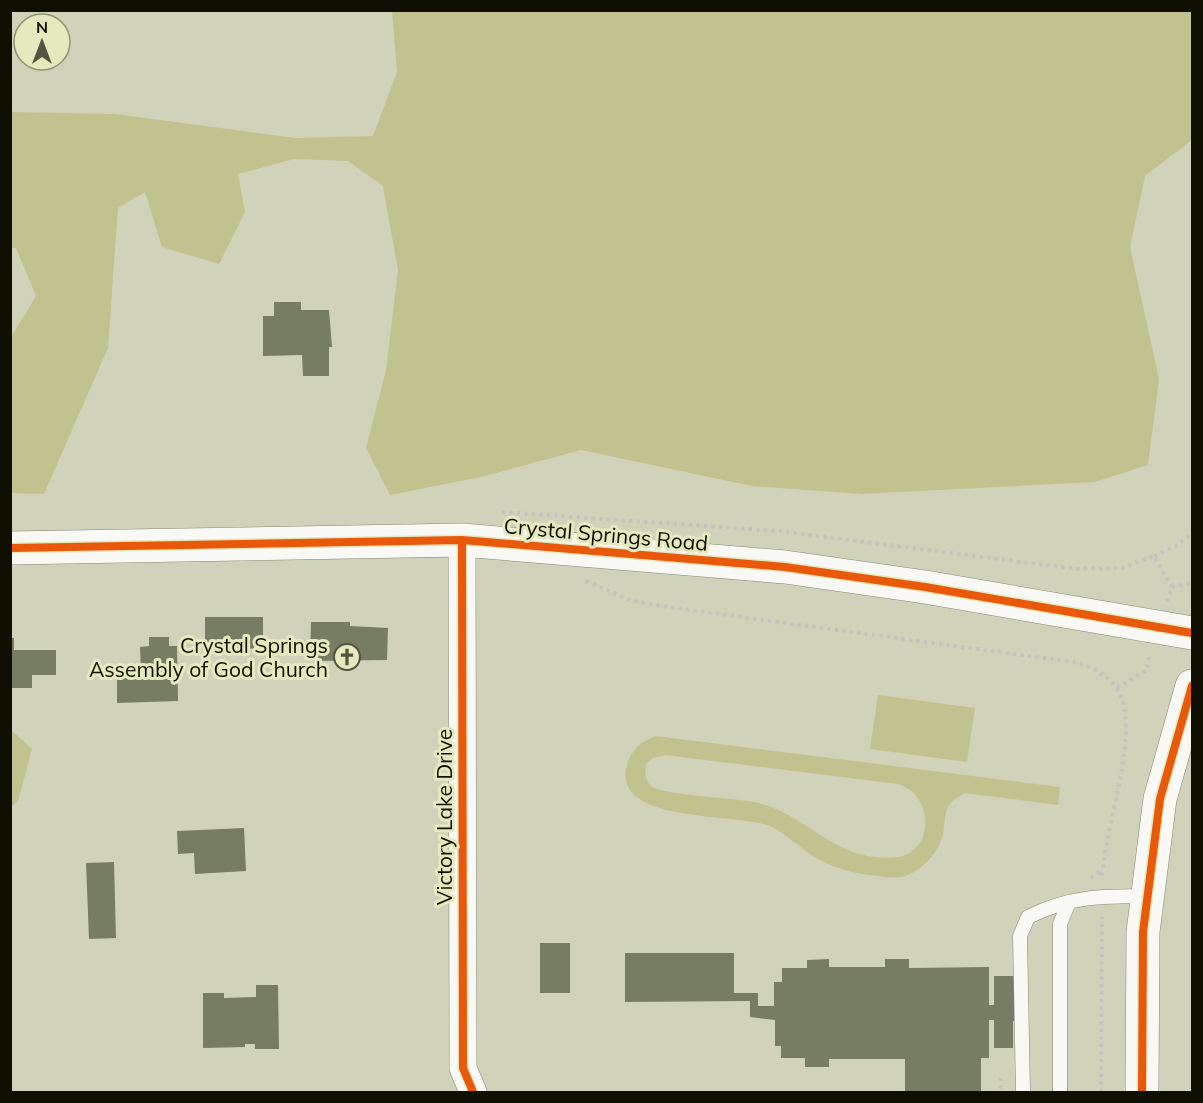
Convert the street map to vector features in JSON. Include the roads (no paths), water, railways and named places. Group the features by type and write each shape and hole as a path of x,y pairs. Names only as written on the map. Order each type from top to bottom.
{"street":[{"name":"Crystal Springs Road","path":"10,548 462,540 785,567 925,587 1192,633"},
{"name":"Victory Lake Drive","path":"462,540 464,1084"},
{"path":"1142,1092 1143,932 1160,799 1192,686"}],"lane":[{"path":"1023,1092 1020,936 1028,917 1048,907 1086,897 1148,896"},
{"path":"1060,1092 1060,924 1069,902"}],"place":[{"name":"Crystal Springs Assembly of God Church","path":"347,657"}]}
